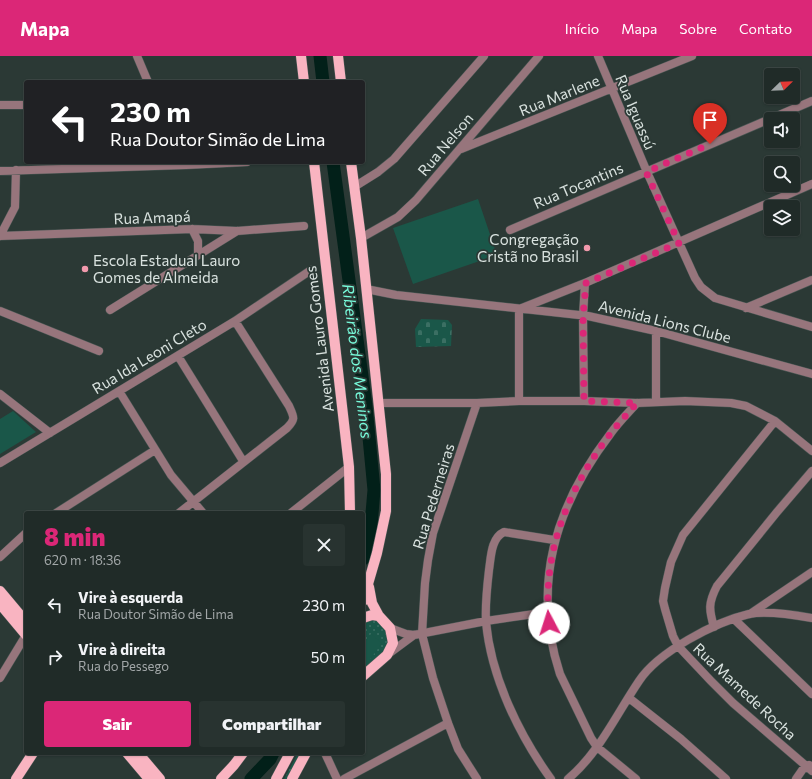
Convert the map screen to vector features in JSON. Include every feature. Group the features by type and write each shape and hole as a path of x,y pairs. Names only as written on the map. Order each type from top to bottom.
{"main road":[{"path":"301,56 304,80"},
{"path":"338,56 342,80"},
{"name":"Avenida Lauro Gomes","path":"314,164 349,467 350,511"},
{"path":"351,164 361,238 386,474 386,511 377,553 365,596"},
{"path":"365,674 387,655 393,643 390,628 379,616 372,603 369,585"},
{"path":"0,591 24,620"},
{"path":"0,604 24,633"},
{"path":"365,617 379,616"},
{"path":"16,779 32,755"},
{"path":"129,755 149,779"},
{"path":"140,755 160,779"},
{"path":"221,779 242,755"},
{"path":"276,779 289,755"},
{"path":"292,779 305,755"}],"street":[{"path":"137,56 147,80"},
{"path":"354,187 378,172 394,159 484,56"},
{"name":"Rua Nelson","path":"361,238 386,225 406,210 416,200 539,56"},
{"name":"Rua Iguassú","path":"598,56 646,172 695,278 701,287 715,298 812,327"},
{"name":"Rua Marlene","path":"458,150 692,56"},
{"name":"Rua Tocantins","path":"510,230 812,100"},
{"path":"0,104 24,105"},
{"path":"0,170 185,164"},
{"path":"0,236 15,207 16,170"},
{"path":"519,401 519,309 586,283 812,184"},
{"name":"Rua Amapá","path":"0,236 192,229 237,231 304,226"},
{"path":"192,229 198,241 198,255"},
{"path":"110,310 237,231"},
{"name":"Rua Ida Leoni Cleto","path":"0,463 120,392 235,321 311,270"},
{"path":"746,308 812,280"},
{"path":"584,401 583,316 586,283"},
{"name":"Avenida Lions Clube","path":"366,289 396,295 583,316 656,331 812,374"},
{"path":"0,311 99,351"},
{"path":"182,511 243,461 287,428 291,424 294,416 235,321"},
{"path":"656,331 656,402"},
{"path":"178,356 243,461"},
{"path":"120,392 154,450 171,475 201,511"},
{"path":"0,394 50,433"},
{"path":"378,403 477,403 519,401 637,403 685,401 731,403 746,406 774,421 812,451"},
{"name":"Rua Pederneiras","path":"476,779 458,749 418,635 433,533 477,403"},
{"path":"636,779 597,747 591,738 560,674 547,603 554,540 563,514 575,490 611,433 637,403"},
{"name":"Rua Mamede Rocha","path":"774,421 683,535 677,547 666,581 664,601 673,636 678,646 733,703 810,767"},
{"path":"59,511 154,450"},
{"path":"294,511 349,467"},
{"path":"714,627 710,609 713,594 717,586 812,471"},
{"path":"551,779 539,763 511,709 497,675 490,649 486,622 486,590 490,561 495,540 498,535 508,532 554,540"},
{"path":"0,557 24,535"},
{"path":"568,779 581,767 597,747 639,681 664,655 714,627 749,614 812,572"},
{"path":"390,628 406,634 418,635 548,612"},
{"path":"749,614 767,613 812,618"},
{"path":"734,619 812,694"},
{"path":"387,655 418,635"},
{"path":"0,678 24,638"},
{"path":"629,698 681,739 726,779"},
{"path":"344,779 448,723"},
{"path":"326,755 337,779"},
{"path":"796,779 810,767"}],"green space":[{"path":"478,199 497,255 413,284 393,228"},
{"path":"421,319 448,320 452,325 451,346 416,347 415,329"},
{"path":"13,411 36,432 0,454 0,419"},
{"path":"371,619 377,621 387,630 389,648 365,668 365,622 366,620"},
{"path":"371,634 382,643 366,665 365,664 365,642"},
{"path":"297,755 301,755 288,779 284,779"}],"waterway":[{"name":"Ribeirão dos Meninos","path":"320,56 323,80"},
{"name":"Ribeirão dos Meninos","path":"333,164 366,406 374,490 371,525 365,550"},
{"name":"Ribeirão dos Meninos","path":"251,779 272,755"}],"place":[{"name":"Congregação Cristã no Brasil","path":"587,248"},
{"name":"Escola Estadual Lauro Gomes de Almeida","path":"85,269"}],"route":[{"path":"549,623 547,603 550,566 554,540 563,514 593,459 611,433 637,403 584,401 583,316 586,283 679,243 646,172 710,144"}]}
